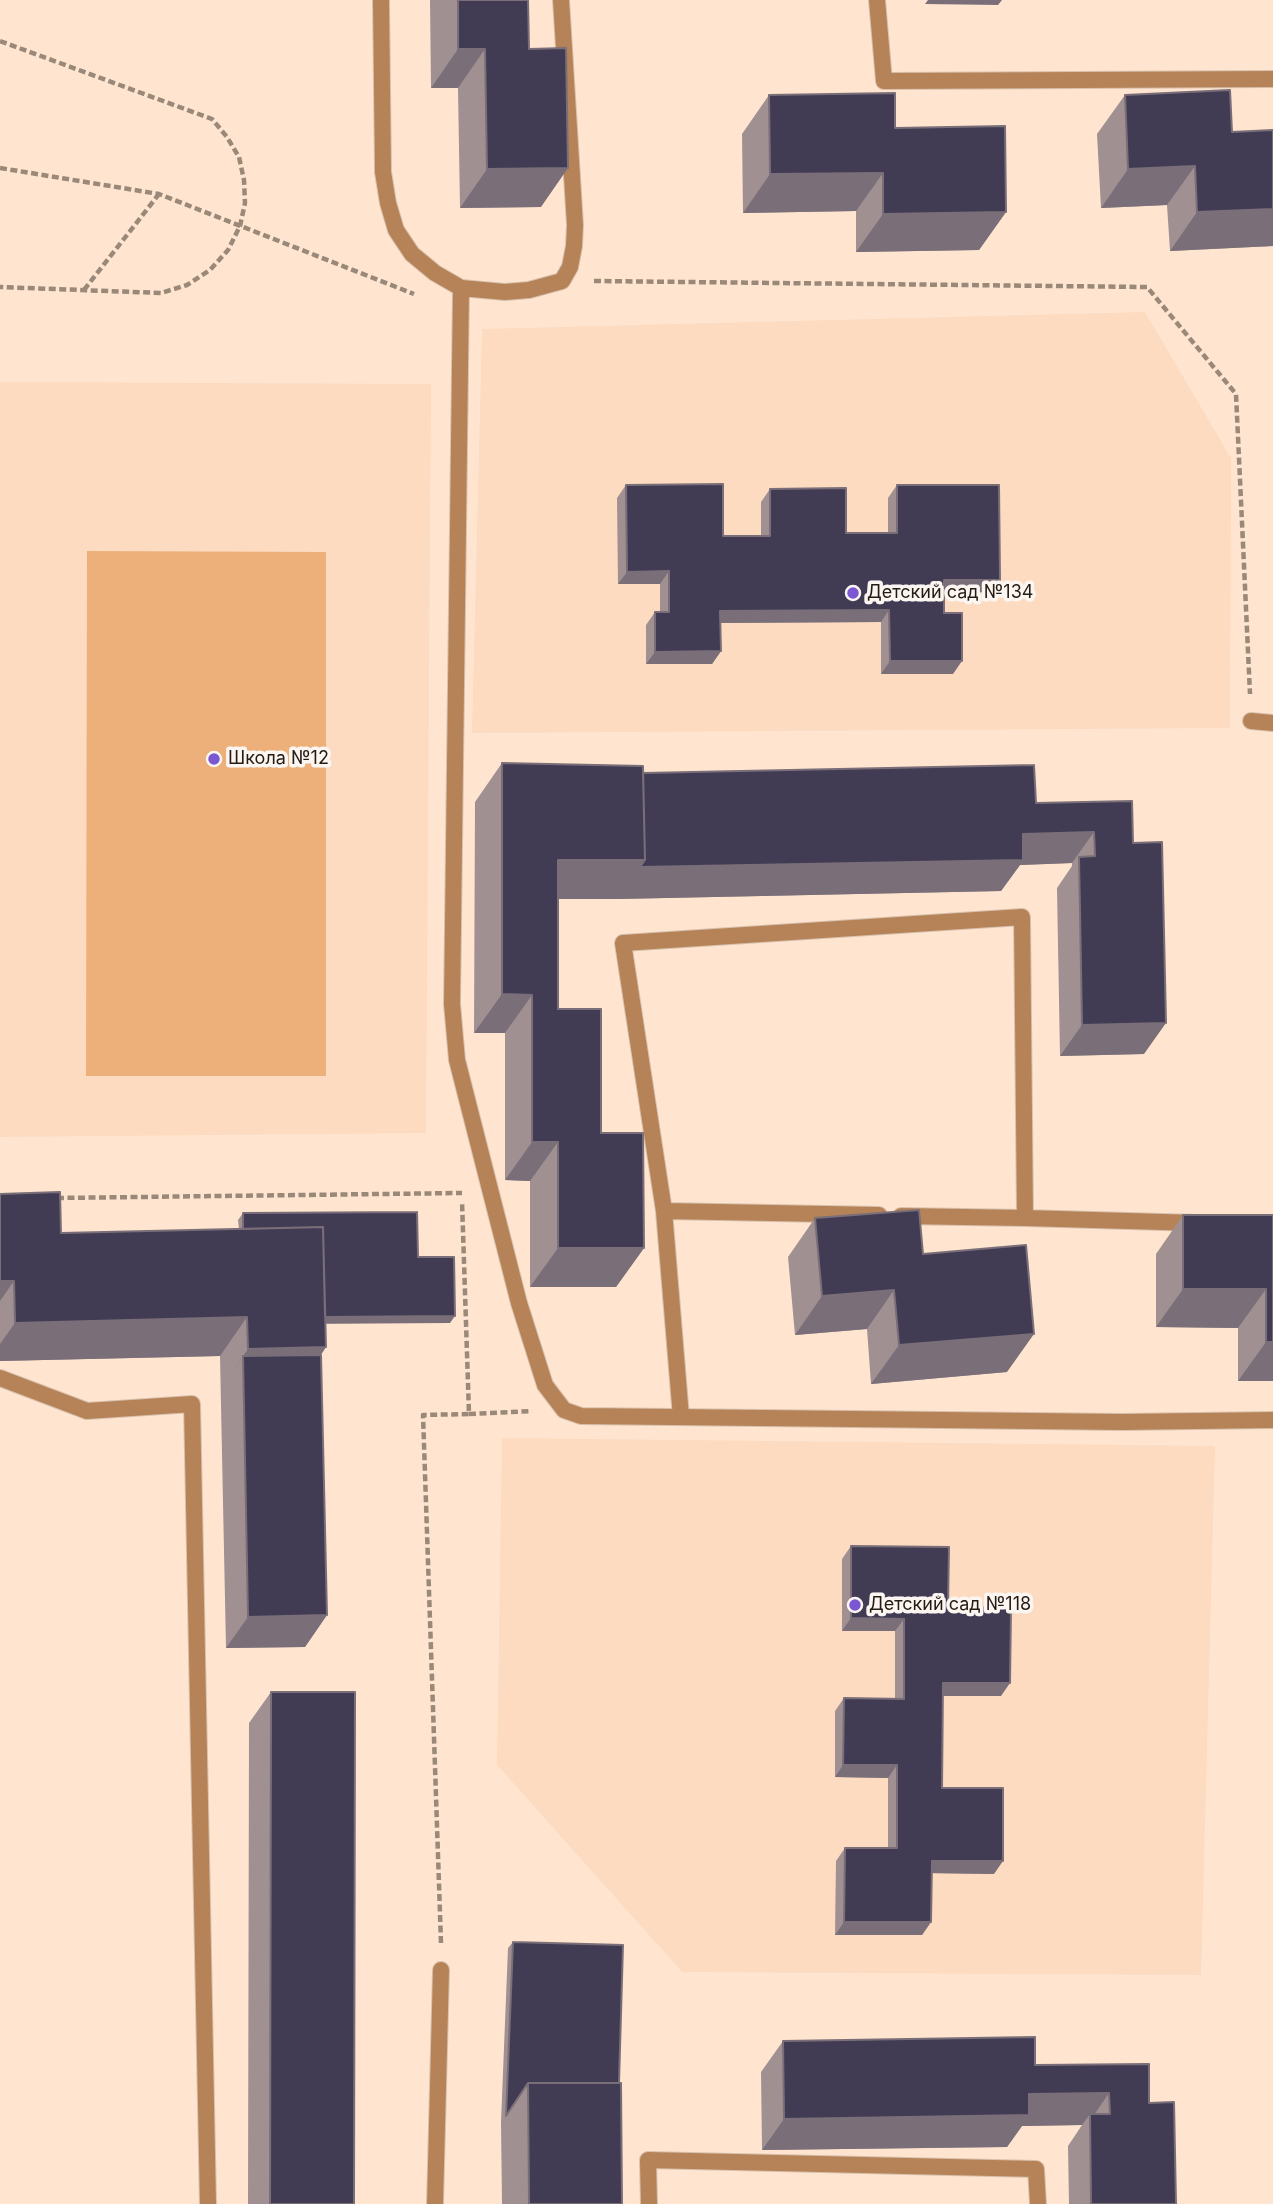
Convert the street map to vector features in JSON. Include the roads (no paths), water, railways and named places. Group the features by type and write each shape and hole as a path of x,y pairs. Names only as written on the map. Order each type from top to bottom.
{"lane":[{"path":"381,0 383,172 396,230 412,254 435,273 461,288 505,292 528,290 562,281 570,267 575,225 561,0"},
{"path":"877,0 884,81 1273,79"},
{"path":"461,288 452,1004 457,1060 519,1303 545,1385 564,1410 581,1416 1109,1422 1273,1420"},
{"path":"1251,722 1273,723"},
{"path":"681,1417 664,1211 623,943 1022,917 1025,1219"},
{"path":"664,1211 1218,1223"},
{"path":"0,1378 87,1411 192,1404 208,2204"},
{"path":"435,2204 441,1970"},
{"path":"649,2204 648,2160 1036,2169 1038,2204"}],"place":[{"name":"Детский сад №134","path":"853,593"},
{"name":"Школа №12","path":"214,759"},
{"name":"Детский сад №118","path":"855,1605"}]}
